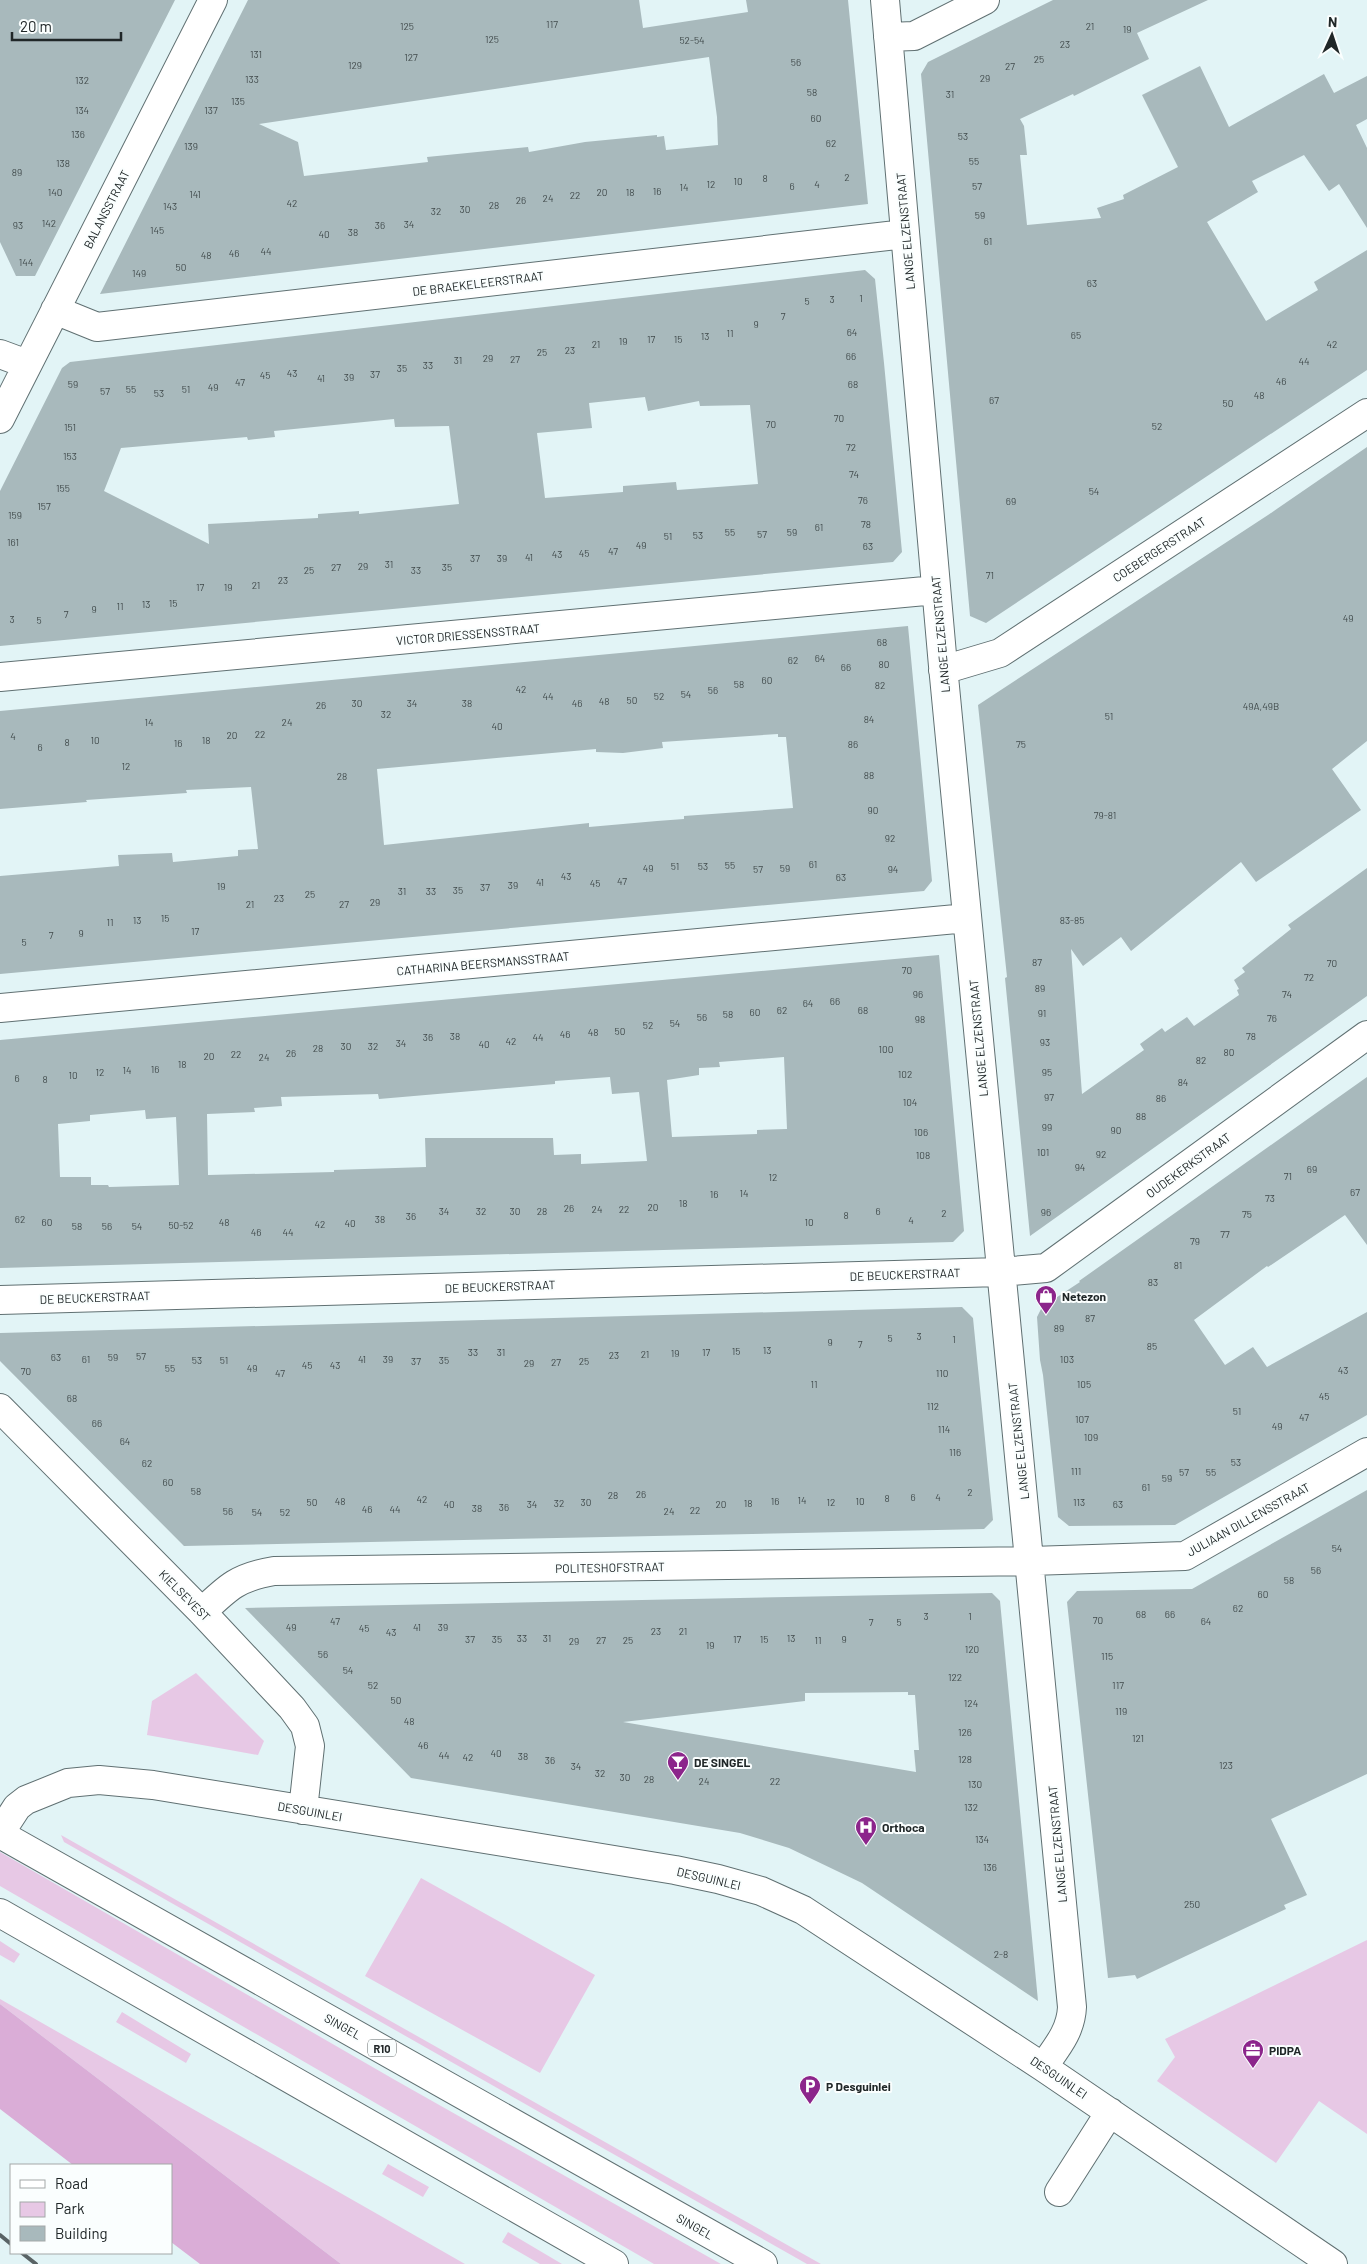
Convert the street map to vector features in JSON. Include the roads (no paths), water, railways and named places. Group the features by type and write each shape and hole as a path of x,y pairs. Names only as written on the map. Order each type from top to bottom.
{"street":[{"name":"BALANSSTRAAT","path":"0,419 213,0"},
{"name":"LANGE ELZENSTRAAT","path":"885,0 943,670 1000,1272 1031,1561 1072,2007 1072,2020 1067,2032 1043,2067"},
{"path":"888,37 914,36 985,0"},
{"name":"DE BRAEKELEERSTRAAT","path":"55,310 97,327 905,234"},
{"path":"0,354 27,364"},
{"name":"COEBERGERSTRAAT","path":"943,670 1000,652 1367,413"},
{"name":"VICTOR DRIESSENSSTRAAT","path":"0,677 936,590"},
{"name":"CATHARINA BEERSMANSSTRAAT","path":"0,1008 967,918"},
{"name":"OUDEKERKSTRAAT","path":"1000,1272 1046,1268 1367,1035"},
{"name":"DE BEUCKERSTRAAT","path":"0,1300 1000,1272"},
{"name":"KIELSEVEST","path":"0,1408 202,1612 292,1708 305,1726 310,1746 304,1810"},
{"name":"JULIAAN DILLENSSTRAAT","path":"1031,1561 1185,1556 1367,1452"},
{"name":"POLITESHOFSTRAAT","path":"202,1612 229,1586 251,1575 274,1571 1031,1561"},
{"name":"DESGUINLEI","path":"0,1833 17,1808 26,1800 68,1783 99,1780 153,1785 675,1870 718,1879 761,1892 803,1910 836,1930 1110,2112 1333,2264"},
{"name":"SINGEL","path":"0,1833 763,2264"},
{"path":"0,1913 614,2264"},
{"path":"1059,2192 1110,2112"}],"railway":[{"path":"0,2235 10,2243"},
{"path":"23,2254 36,2264"}],"place":[{"name":"Netezon","path":"1046,1315"},
{"name":"DE SINGEL","path":"678,1781"},
{"name":"Orthoca","path":"866,1846"},
{"name":"PIDPA","path":"1253,2069"},
{"name":"P Desguinlei","path":"810,2105"}]}
